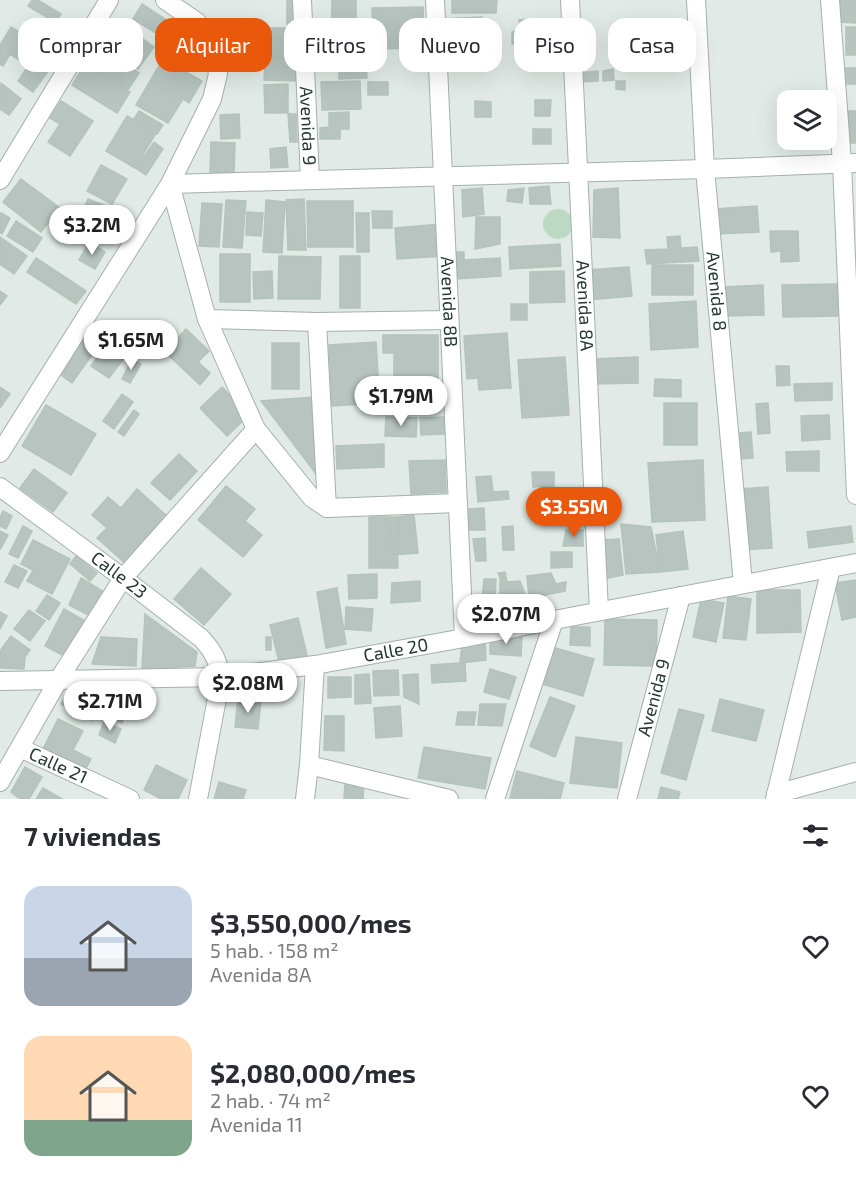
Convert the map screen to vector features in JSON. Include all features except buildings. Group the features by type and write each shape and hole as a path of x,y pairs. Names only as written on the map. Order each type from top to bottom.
{"street":[{"path":"0,180 109,0"},
{"path":"0,453 170,184 212,99 218,74 212,44 197,22 165,0"},
{"name":"Avenida 9","path":"302,0 310,180"},
{"name":"Avenida 8B","path":"435,0 464,638"},
{"name":"Avenida 8A","path":"570,0 600,611"},
{"name":"Avenida 8","path":"696,0 705,169 742,584"},
{"path":"830,0 849,163 856,495"},
{"path":"170,184 849,163"},
{"path":"170,184 207,319 256,429 312,498 327,508 458,503"},
{"path":"207,319 317,322 449,320"},
{"path":"317,322 327,508"},
{"path":"0,782 59,679 123,578 256,429"},
{"name":"Calle 23","path":"1,492 123,578 201,638 217,660 220,676"},
{"name":"Calle 20","path":"0,681 220,676 315,665 856,563"},
{"path":"775,796 831,568"},
{"name":"Avenida 9","path":"627,799 681,596"},
{"path":"495,799 554,620"},
{"path":"305,799 315,665"},
{"path":"198,799 220,676"},
{"name":"Calle 21","path":"20,748 130,799"},
{"path":"309,765 449,799"},
{"path":"775,796 856,772"}],"green space":[{"path":"558,209 569,213 573,224 569,235 558,239 547,235 543,224 547,213"}]}
